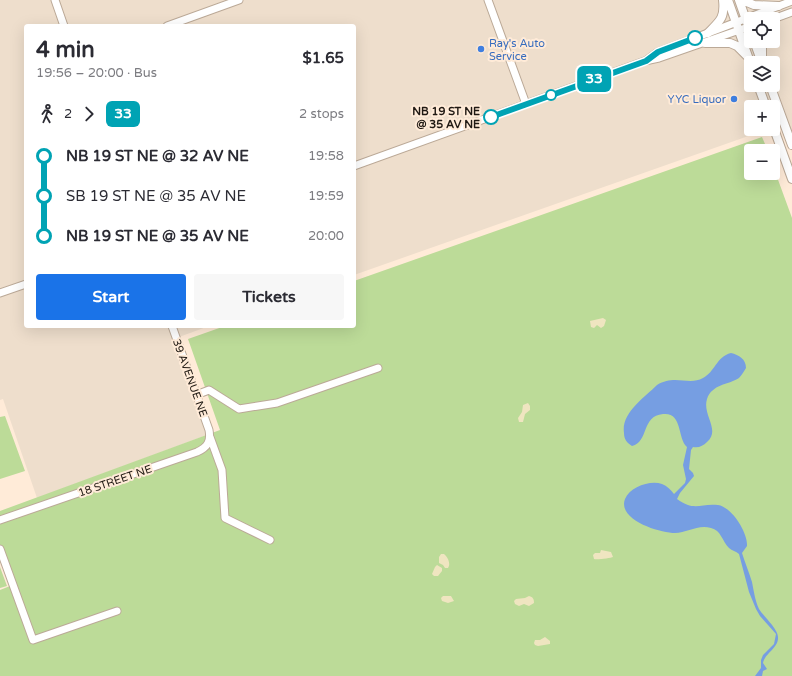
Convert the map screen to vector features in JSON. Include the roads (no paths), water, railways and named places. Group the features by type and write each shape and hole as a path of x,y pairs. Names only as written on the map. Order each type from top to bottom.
{"main road":[{"path":"708,32 723,16 723,0"},
{"path":"728,0 748,56"},
{"path":"741,0 754,5 778,6"},
{"path":"741,0 744,14"},
{"path":"705,43 730,43 737,46 745,56"},
{"path":"773,92 792,145"},
{"path":"777,136 792,179"}],"street":[{"path":"54,0 63,24"},
{"path":"172,24 238,0"},
{"path":"488,0 526,104"},
{"path":"763,12 792,1"},
{"path":"780,16 792,12"},
{"path":"646,61 658,52 744,19"},
{"path":"356,165 646,61 660,58 744,30"},
{"path":"0,293 24,285"},
{"name":"39 AVENUE NE","path":"173,328 222,470 224,518 270,540"},
{"path":"196,395 209,390 240,409 247,408 277,403 378,368"},
{"name":"18 STREET NE","path":"3,519 203,450 208,445 209,433"},
{"path":"0,549 33,640 117,611"}],"water":[{"path":"731,353 742,358 745,362 746,368 739,378 716,388 709,394 706,405 712,427 711,437 704,445 693,447 691,450 689,469 694,476 677,499 688,505 718,505 729,510 738,521 745,534 747,546 742,553 752,582 756,602 759,609 776,630 778,637 778,641 764,659 763,663 767,669 763,671 762,676 755,676 761,668 761,660 763,655 774,644 776,634 760,616 756,609 749,592 739,554 729,548 719,533 714,529 702,527 675,533 660,531 641,524 633,519 627,513 624,506 625,499 631,491 636,488 646,484 657,483 666,486 674,494 685,483 686,479 683,465 687,447 674,417 669,414 656,416 651,419 641,440 637,444 632,446 626,441 624,426 626,419 634,406 657,385 664,382 670,380 692,381 703,378 722,358"}],"place":[{"name":"Ray's Auto Service","path":"481,49"},
{"name":"YYC Liquor","path":"734,99"},
{"name":"NB 19 ST NE @ 35 AV NE","path":"491,117"}]}
